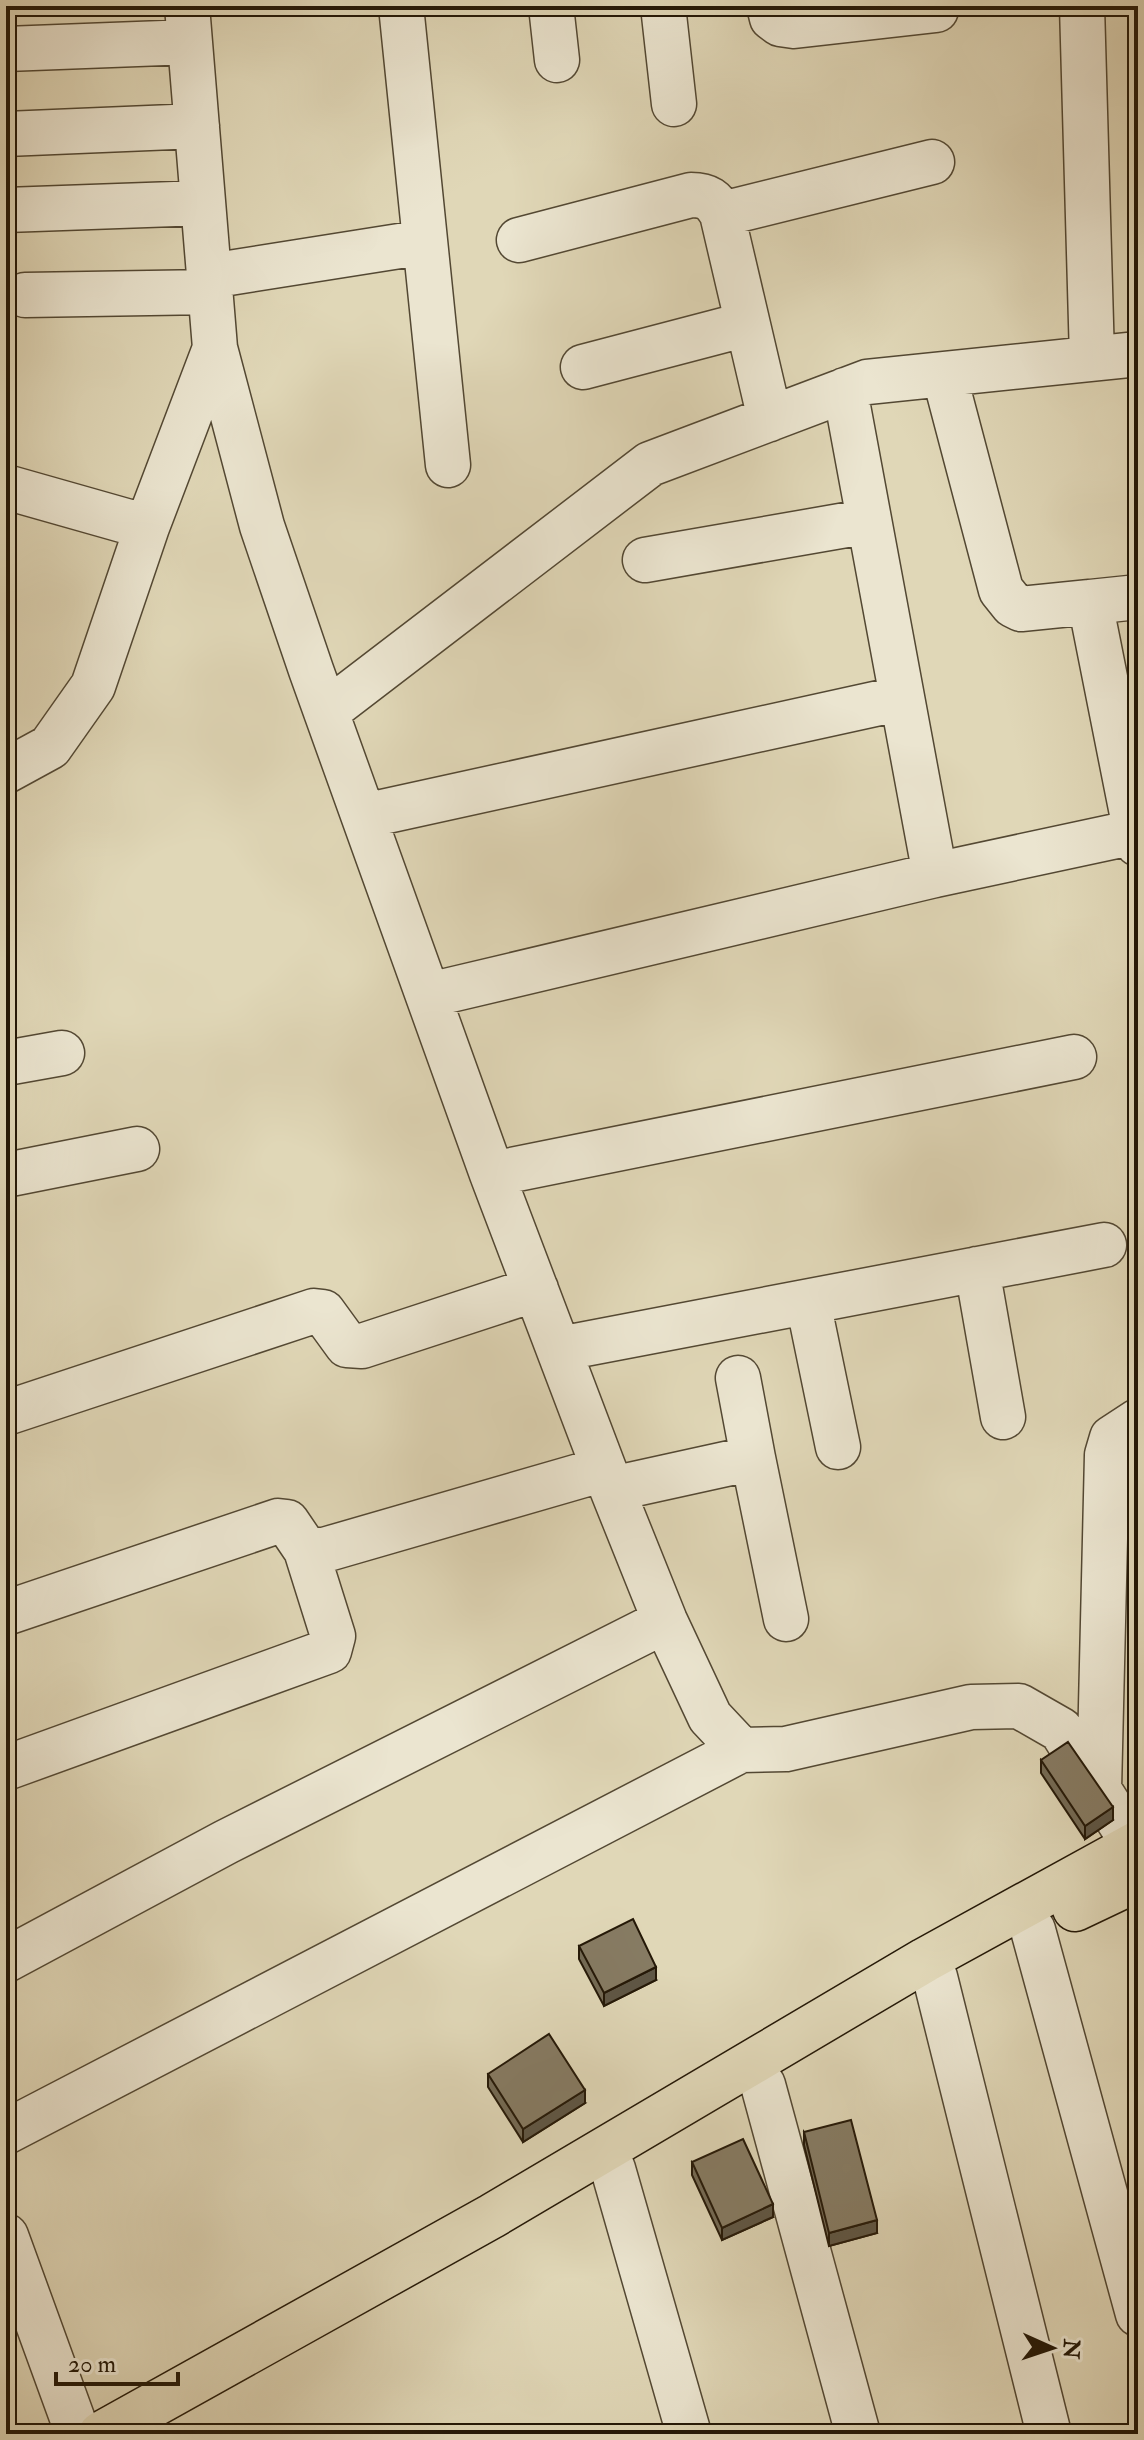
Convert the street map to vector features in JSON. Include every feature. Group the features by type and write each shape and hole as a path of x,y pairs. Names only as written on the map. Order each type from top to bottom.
{"main road":[{"path":"141,2434 763,2085 935,1977 1033,1930 1137,1854"},
{"path":"101,2434 492,2216 925,1960 1137,1854"}],"street":[{"path":"401,6 448,465"},
{"path":"551,6 557,60"},
{"path":"663,6 674,104"},
{"path":"769,6 772,18 780,24 794,26 936,10"},
{"path":"1082,6 1092,358"},
{"path":"6,49 188,24 215,348 262,526 492,1174 608,1479 665,1621 710,1717 741,1750"},
{"path":"6,134 197,126"},
{"path":"722,214 932,162"},
{"path":"519,240 691,195 702,195 715,201 722,214 770,419"},
{"path":"6,210 203,203"},
{"path":"25,295 210,284 425,242"},
{"path":"583,367 747,324"},
{"path":"6,771 50,747 93,686 147,527 215,348"},
{"path":"326,712 650,464 867,382 1138,354"},
{"path":"944,374 1001,590 1013,605 1021,609 1138,597"},
{"path":"845,390 935,875"},
{"path":"6,487 147,527"},
{"path":"645,560 869,521"},
{"path":"429,995 935,875 1136,838 1129,758 1090,602"},
{"path":"364,816 902,698"},
{"path":"6,1063 62,1053"},
{"path":"492,1174 1074,1057"},
{"path":"6,1175 137,1149"},
{"path":"559,1349 1104,1245"},
{"path":"977,1269 1003,1417"},
{"path":"6,1413 314,1311 323,1312 347,1345 362,1346 536,1289"},
{"path":"808,1302 838,1447"},
{"path":"738,1378 786,1619"},
{"path":"1099,1790 1107,1455 1112,1438 1138,1421"},
{"path":"306,1550 324,1550 608,1479 753,1458"},
{"path":"6,1613 267,1523 287,1522 306,1550 333,1636 329,1651 6,1768"},
{"path":"6,1960 226,1842 665,1621"},
{"path":"6,2132 741,1750 786,1749 971,1707 1019,1706 1061,1730 1137,1854"},
{"path":"1033,1930 1138,2314"},
{"path":"935,1977 1049,2434"},
{"path":"763,2085 858,2434"},
{"path":"613,2169 689,2434"},
{"path":"6,2236 78,2434"}],"building":[{"path":"1068,1742 1113,1807 1085,1826 1041,1760"},
{"path":"633,1919 656,1967 604,1993 579,1946"},
{"path":"549,2034 585,2090 523,2129 488,2074"},
{"path":"851,2120 877,2220 829,2233 804,2132"},
{"path":"743,2139 773,2204 722,2228 692,2162"}]}
